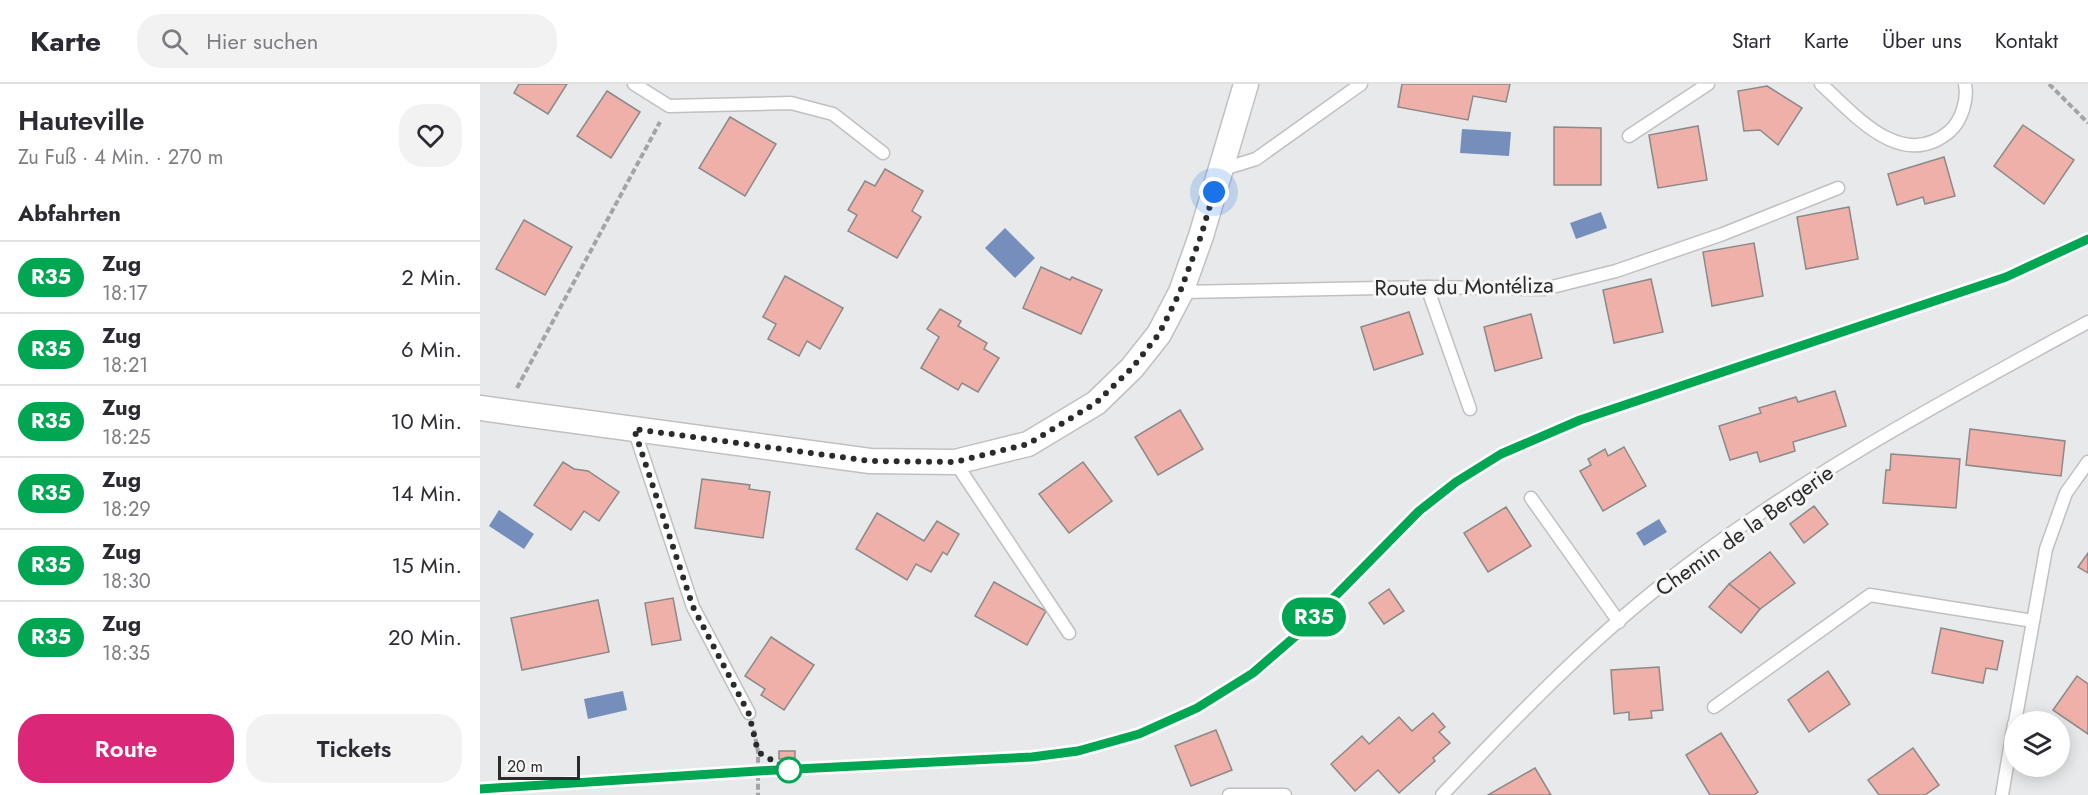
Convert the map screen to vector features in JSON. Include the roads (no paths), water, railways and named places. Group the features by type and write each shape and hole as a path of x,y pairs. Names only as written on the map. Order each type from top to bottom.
{"street":[{"path":"480,408 870,461 955,462 1028,444 1096,403 1132,368 1159,334 1180,292 1201,236 1246,84"}],"lane":[{"path":"634,84 669,106 790,103 833,114 883,153"},
{"path":"1220,170 1256,159 1361,84"},
{"path":"1629,136 1708,84"},
{"path":"1821,84 1875,133 1898,144 1923,144 1944,136 1953,128 1962,112 1967,92 1965,84"},
{"name":"Route du Montéliza","path":"1180,292 1427,287 1544,288 1616,271 1723,234 1838,188"},
{"path":"1427,287 1470,409"},
{"name":"Chemin de la Bergerie","path":"1442,795 1556,677 1664,583 1779,500 1944,401 2088,322"},
{"path":"634,429 693,607 749,714"},
{"path":"955,462 1069,633"},
{"path":"2017,711 2046,549 2066,493 2088,462"},
{"path":"1531,498 1619,622"},
{"path":"1714,706 1870,595 2033,621"},
{"path":"2002,795 2005,777"},
{"path":"1229,795 1285,795"}],"water":[{"path":"1462,129 1511,132 1509,156 1460,153"},
{"path":"1601,212 1607,228 1576,239 1570,223"},
{"path":"1005,228 1035,258 1015,278 985,248"},
{"path":"499,510 534,534 524,549 489,526"},
{"path":"1659,519 1667,532 1644,546 1636,533"},
{"path":"623,691 627,710 588,719 584,699"}],"railway":[{"path":"480,789 724,773 1023,758 1075,752 1130,738 1183,716 1216,698 1242,680 1267,661 1312,619 1419,511 1461,479 1506,453 1580,421 1966,291 2041,262 2088,239"}],"train":[{"name":"R35","path":"480,789 758,771 1032,757 1078,751 1139,734 1197,708 1253,673 1298,634 1419,511 1456,482 1501,454 1580,420 2006,277 2088,239"}]}
